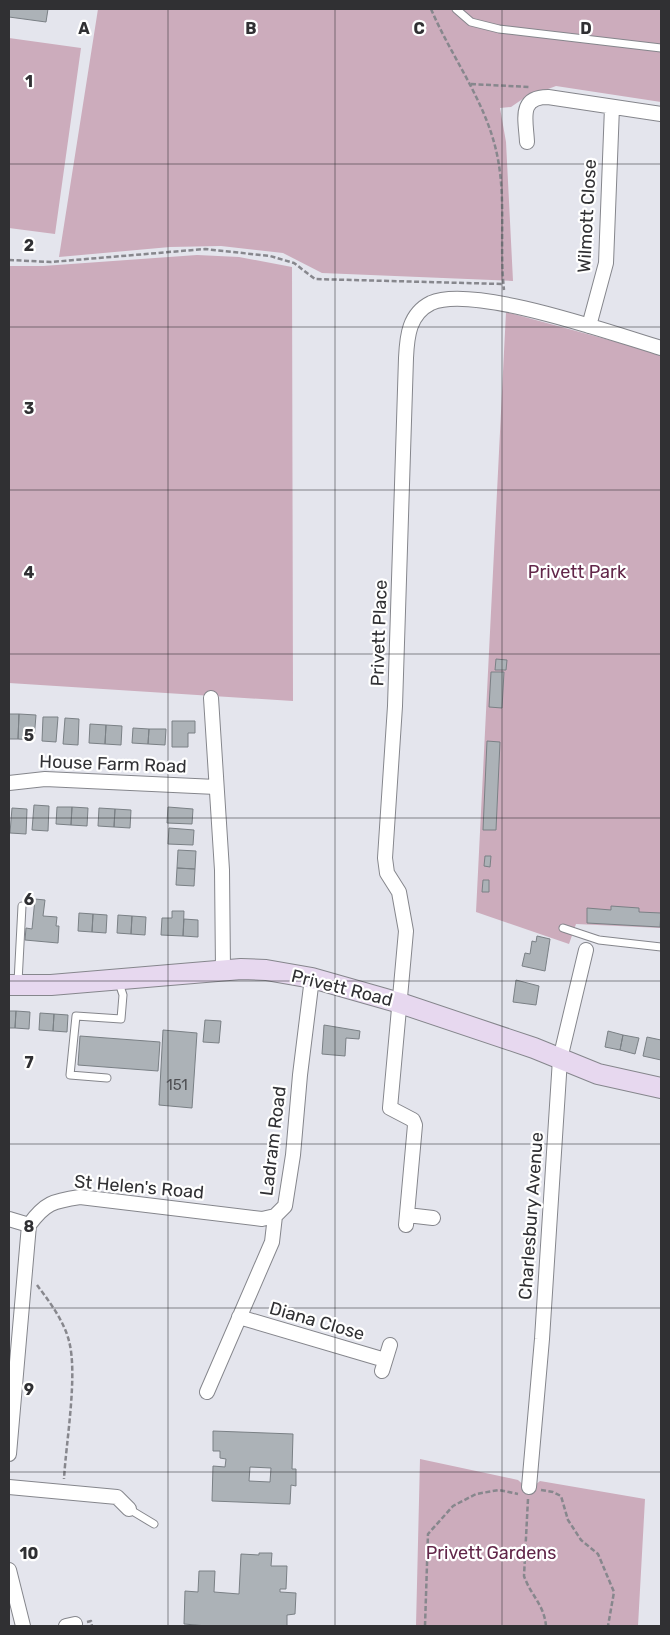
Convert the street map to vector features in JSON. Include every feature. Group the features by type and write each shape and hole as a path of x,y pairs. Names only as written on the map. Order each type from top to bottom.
{"main road":[{"name":"Privett Road","path":"13,985 118,980 223,970 266,970 312,978 400,1003 534,1048 598,1074 661,1088"}],"street":[{"path":"527,142 526,108 534,99 543,97 661,114"},
{"name":"Wilmott Close","path":"589,326 606,263 612,107"},
{"name":"Privett Place","path":"433,1218 407,1220 415,1125 413,1120 390,1108 406,926 399,892 387,873 385,858 395,706 406,342 412,322 428,305 448,299 505,304"},
{"path":"505,304 589,326 661,348"},
{"path":"211,698 222,870 223,970"},
{"name":"House Farm Road","path":"9,782 46,779 216,786"},
{"name":"Charlesbury Avenue","path":"529,1492 542,1340 560,1059 589,944"},
{"name":"Ladram Road","path":"213,1387 239,1317 272,1242 275,1216 285,1206 293,1155 301,1066 312,978"},
{"name":"St Helen's Road","path":"29,1225 40,1210 55,1201 80,1197 262,1219 275,1216"},
{"path":"9,1219 29,1225 9,1454"},
{"name":"Diana Close","path":"239,1317 384,1366 390,1346"},
{"path":"9,1487 117,1497 129,1509"},
{"path":"9,1570 11,1591 23,1626"}],"lane":[{"path":"456,9 471,22 499,29 661,48"},
{"path":"13,985 22,906"},
{"path":"563,928 589,944 661,946"},
{"path":"106,1078 70,1075 76,1016 120,1019 123,996 118,980"},
{"path":"129,1509 154,1524"}],"path":[{"path":"431,9 471,84 497,151 502,191 505,304"},
{"path":"471,84 528,86 543,97"},
{"path":"9,260 51,262 206,249 254,253 277,258 294,263 315,279 503,284"},
{"path":"25,1269 50,1302 69,1339 73,1360 63,1491"},
{"path":"425,1626 426,1544 428,1534 441,1517 464,1500 485,1492 499,1490 529,1492 543,1490 561,1496 568,1520 581,1540 598,1554 614,1592 608,1626"},
{"path":"529,1492 524,1576 528,1587 543,1608 546,1626"}],"green space":[{"path":"98,9 661,9 661,102 556,86 524,98 511,107 500,108 506,142 513,281 322,273 283,253 221,246 170,247 59,257"},
{"path":"9,38 81,48 55,234 9,228"},
{"path":"197,255 239,257 292,267 293,701 9,683 9,266 43,266"},
{"name":"Privett Park","path":"506,312 661,354 661,928 576,924 569,944 476,912"},
{"name":"Privett Gardens","path":"420,1459 518,1480 529,1490 540,1481 645,1499 638,1626 416,1626"}],"building":[{"path":"9,9 48,9 46,22 9,17"},
{"path":"496,659 507,660 506,670 495,670"},
{"path":"491,672 504,672 502,708 489,707"},
{"path":"9,714 19,714 18,739 9,739"},
{"path":"19,714 36,715 34,740 18,739"},
{"path":"43,717 58,717 56,742 42,741"},
{"path":"65,718 79,719 78,745 63,744"},
{"path":"172,721 195,721 195,733 188,733 188,747 172,747"},
{"path":"90,724 106,725 105,744 89,743"},
{"path":"106,725 122,726 121,745 105,744"},
{"path":"133,728 149,729 148,744 132,743"},
{"path":"149,729 166,729 165,745 148,744"},
{"path":"487,741 500,742 496,830 483,830"},
{"path":"34,805 49,806 48,831 32,830"},
{"path":"57,807 72,807 71,825 56,824"},
{"path":"72,807 88,808 87,826 71,825"},
{"path":"168,807 193,809 192,824 167,823"},
{"path":"12,808 27,809 26,834 10,833"},
{"path":"99,808 115,809 114,827 98,826"},
{"path":"115,809 131,810 130,828 114,827"},
{"path":"169,828 194,830 193,845 168,844"},
{"path":"178,850 196,851 195,869 177,868"},
{"path":"485,856 491,856 490,867 484,866"},
{"path":"177,868 195,869 194,886 176,885"},
{"path":"483,880 489,880 489,892 482,892"},
{"path":"35,899 45,900 43,916 57,917 56,926 59,926 58,943 25,940 26,928 32,929"},
{"path":"611,906 639,908 639,912 661,913 660,927 587,923 587,908 611,910"},
{"path":"172,911 184,911 183,936 161,935 162,918 172,918"},
{"path":"79,913 93,914 92,932 78,931"},
{"path":"93,914 107,915 106,933 92,932"},
{"path":"118,915 132,916 131,934 117,933"},
{"path":"132,916 146,917 145,935 131,934"},
{"path":"184,919 198,920 198,937 183,936"},
{"path":"537,936 550,939 545,971 522,966 525,953 530,954 532,941 536,942"},
{"path":"516,980 539,986 536,1005 513,1002"},
{"path":"9,1011 16,1011 15,1028 9,1028"},
{"path":"16,1011 30,1012 29,1029 15,1028"},
{"path":"40,1013 54,1014 53,1031 39,1030"},
{"path":"54,1014 68,1015 67,1032 53,1031"},
{"path":"205,1020 221,1021 219,1043 203,1042"},
{"path":"324,1025 360,1031 359,1039 346,1038 345,1056 322,1054"},
{"path":"163,1030 197,1033 192,1108 159,1105"},
{"path":"608,1031 623,1035 620,1050 605,1047"},
{"path":"623,1035 639,1038 635,1054 620,1050"},
{"path":"80,1036 160,1042 158,1071 78,1065"},
{"path":"647,1037 661,1040 661,1060 643,1056"},
{"path":"213,1431 293,1434 292,1469 296,1469 296,1486 291,1485 290,1504 212,1501 213,1466 225,1467 226,1459 220,1458 220,1451 213,1451","holes":["250,1467 271,1468 270,1482 249,1481"]},
{"path":"259,1553 272,1553 271,1566 287,1566 286,1589 280,1589 280,1592 296,1593 295,1614 287,1615 287,1626 207,1626 184,1624 185,1591 198,1592 199,1571 215,1571 214,1592 239,1594 241,1554 259,1555"}]}
